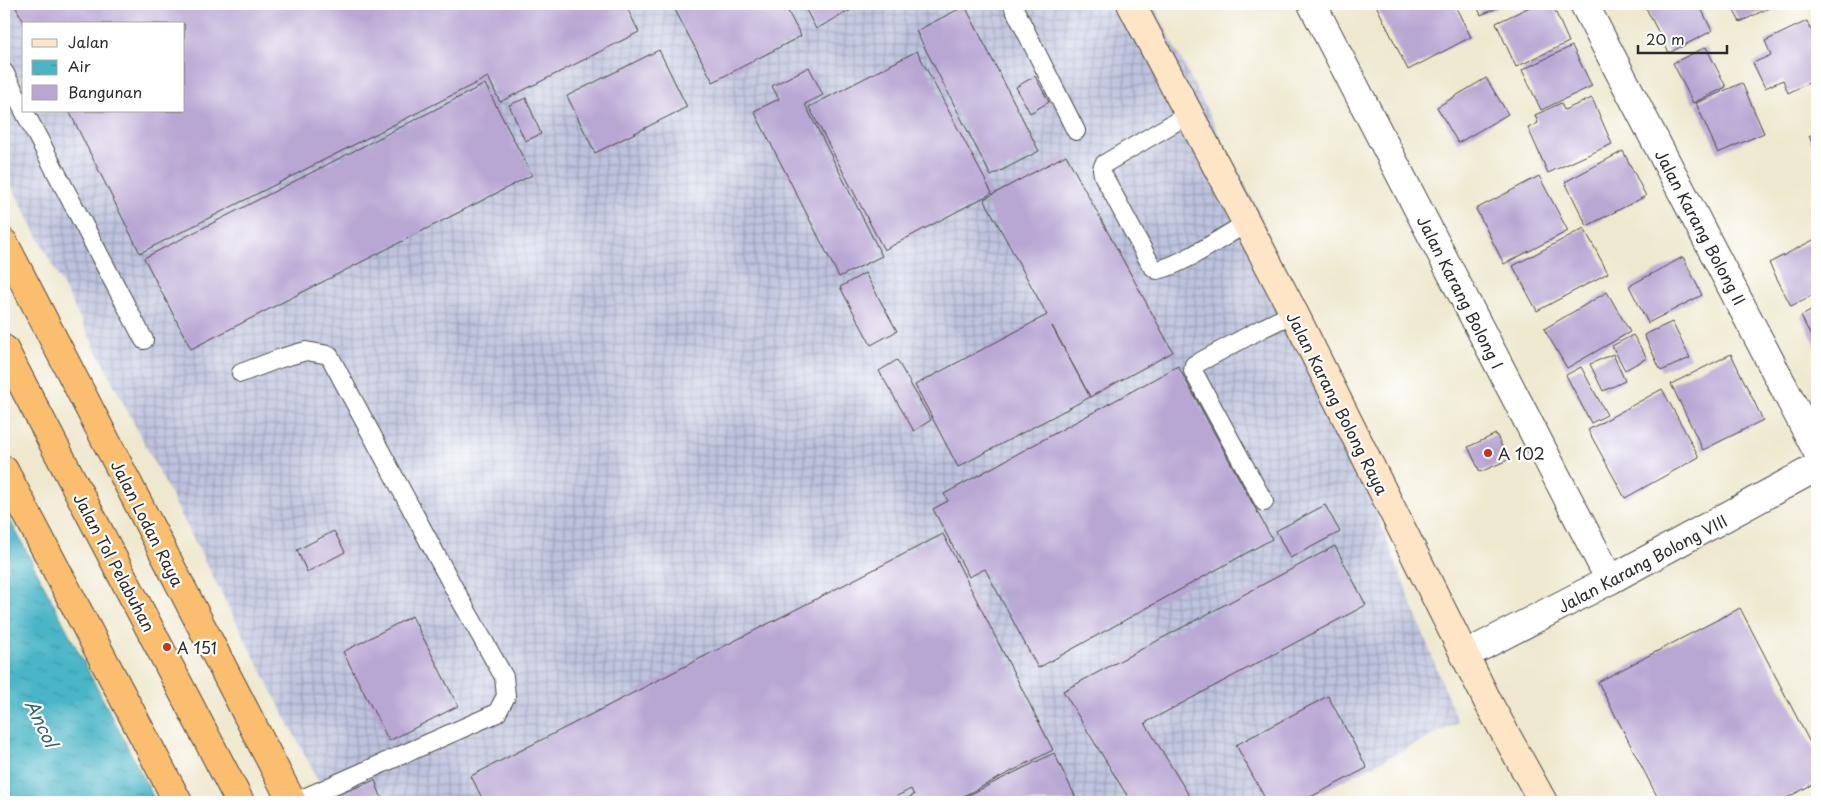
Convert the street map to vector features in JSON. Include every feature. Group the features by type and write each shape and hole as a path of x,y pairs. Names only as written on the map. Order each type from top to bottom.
{"highway":[{"name":"Jalan Lodan Raya","path":"4,243 294,802"},
{"name":"Jalan Tol Pelabuhan","path":"4,349 240,802"},
{"path":"4,470 178,802"}],"street":[{"name":"Jalan Karang Bolong Raya","path":"1131,4 1294,313 1464,655 1543,802"},
{"name":"Jalan Karang Bolong I","path":"1312,4 1610,580"},
{"name":"Jalan Karang Bolong II","path":"1584,4 1817,451"},
{"name":"Jalan Karang Bolong VIII","path":"1464,655 1610,580 1817,468"}],"lane":[{"path":"1014,4 1014,8 1076,131"},
{"path":"4,72 22,107"},
{"path":"25,112 144,340"},
{"path":"1189,114 1104,164 1102,169 1103,175 1152,265 1157,270 1164,269 1190,256 1247,223"},
{"path":"1264,502 1193,372 1194,365 1294,313"},
{"path":"241,373 281,358 306,352 330,355 456,592 504,677 506,696 497,713 294,802"}],"shaded area":[{"path":"4,4 1153,4 1261,216 1458,723 1300,802 329,802 4,171"}],"water":[{"name":"Ancol","path":"4,508 156,802 4,802"}],"building":[{"path":"14,4 625,4 639,32 500,102 488,77 140,253 70,112 185,112 185,22 24,22"},
{"path":"672,4 784,4 801,36 713,82"},
{"path":"803,4 862,4 816,29"},
{"path":"1454,4 1471,37 1408,70 1376,5"},
{"path":"1476,4 1506,4 1481,15"},
{"path":"1536,4 1552,4 1569,42 1516,67 1496,23"},
{"path":"1650,4 1699,4 1712,31 1669,53 1645,6"},
{"path":"1730,4 1777,4 1740,22"},
{"path":"965,6 1039,151 991,176 916,31"},
{"path":"1807,21 1817,44 1817,79 1788,93 1783,80 1765,88 1753,63 1771,55 1765,41"},
{"path":"1572,46 1592,86 1541,110 1522,70"},
{"path":"1706,47 1726,87 1693,103 1673,63"},
{"path":"659,50 687,107 595,153 567,96"},
{"path":"917,51 992,193 884,250 809,107"},
{"path":"809,67 823,95 805,104 882,256 839,277 754,111 779,99 772,86"},
{"path":"1035,76 1049,102 1030,113 1016,87"},
{"path":"1486,78 1508,114 1458,143 1437,107"},
{"path":"1742,83 1764,133 1718,153 1696,103"},
{"path":"485,84 532,175 191,349 144,258"},
{"path":"526,98 541,134 525,141 509,105"},
{"path":"1592,98 1612,144 1548,173 1528,128 1538,123 1535,115 1561,103 1564,110"},
{"path":"1817,132 1817,154 1809,136"},
{"path":"1623,151 1646,196 1587,226 1565,182"},
{"path":"1066,155 1173,352 958,467 915,385 1047,315 984,199"},
{"path":"1539,176 1568,231 1504,264 1476,209"},
{"path":"1584,228 1608,273 1537,311 1513,266"},
{"path":"1817,238 1817,293 1791,306 1769,263"},
{"path":"1683,257 1702,295 1648,323 1629,286"},
{"path":"865,273 897,331 871,345 840,287"},
{"path":"1607,292 1630,332 1567,368 1544,329"},
{"path":"1817,308 1817,348 1801,316"},
{"path":"1672,322 1690,358 1661,371 1644,335"},
{"path":"1633,335 1647,358 1625,370 1612,346"},
{"path":"1613,354 1625,381 1603,391 1590,364"},
{"path":"1731,354 1763,420 1703,450 1671,384"},
{"path":"897,360 931,420 914,431 879,371"},
{"path":"1178,366 1272,539 1038,668 985,569 969,577 933,509 948,501 944,494"},
{"path":"1581,367 1607,415 1591,423 1566,375"},
{"path":"1662,389 1699,457 1625,498 1588,430"},
{"name":"A 102","path":"1496,434 1508,460 1480,472 1468,447"},
{"path":"1325,505 1340,532 1290,558 1276,531"},
{"path":"334,531 345,552 307,572 297,550"},
{"path":"943,534 1053,750 952,802 899,802 914,795 911,789 885,802 484,802 471,776"},
{"path":"1335,546 1366,605 1145,723 1193,802 1131,802 1063,691"},
{"path":"1740,608 1817,756 1817,782 1779,802 1660,802 1598,682"},
{"path":"412,616 458,706 389,741 343,652"},
{"path":"1328,696 1367,768 1301,802 1267,802 1236,745"},
{"path":"1054,753 1078,802 954,802 977,791"},
{"path":"375,780 383,802 340,802 337,795"}],"place":[{"name":"A 102","path":"1488,453"},
{"name":"A 151","path":"167,647"}]}
